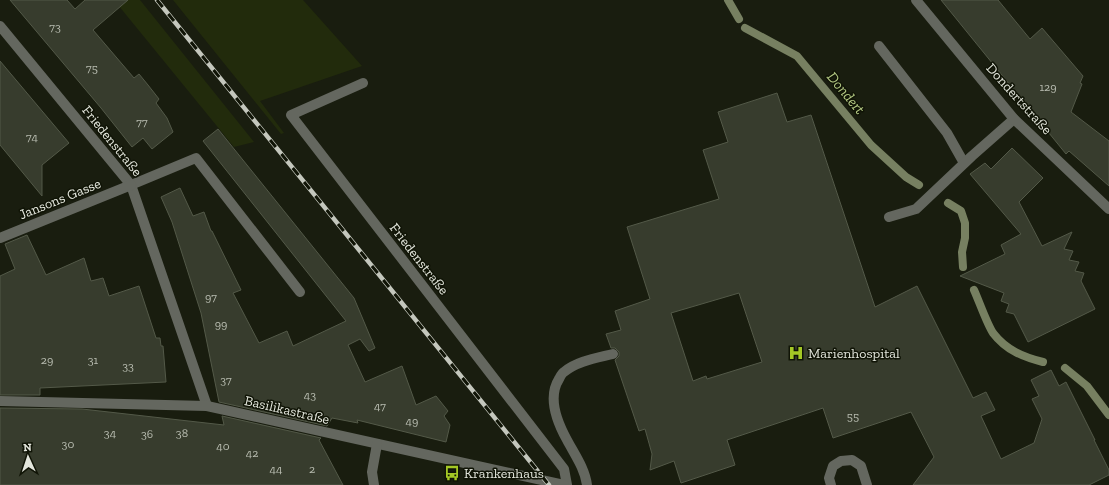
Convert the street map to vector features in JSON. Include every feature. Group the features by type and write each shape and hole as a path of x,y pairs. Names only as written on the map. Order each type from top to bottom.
{"street":[{"name":"Dondertstraße","path":"916,0 1014,119 1109,209"},
{"name":"Friedenstraße","path":"0,26 131,185 207,406"},
{"path":"879,46 947,132 964,163"},
{"name":"Friedenstraße","path":"363,83 291,115 564,469 567,485"},
{"path":"889,217 916,209 964,163 1014,119"},
{"name":"Jansons Gasse","path":"0,238 196,158 300,292"},
{"path":"587,485 586,475 562,432 552,396 556,382 563,372 575,365 613,354"},
{"name":"Basilikastraße","path":"0,401 207,406 564,485"},
{"path":"374,485 372,472 377,444"},
{"path":"831,485 829,478 833,466 841,461 852,460 861,466 868,485"}],"green space":[{"path":"114,0 140,0 254,142 234,147"},
{"path":"173,0 303,0 362,66 260,101 284,133 281,134"}],"building":[{"path":"10,0 67,0 75,9 85,0 128,0 93,30 134,78 139,74 159,99 156,103 167,118 173,132 152,149 143,138 132,147"},
{"path":"941,0 998,0 1030,39 1042,28 1083,76 1080,83 1082,84 1071,112 1109,141 1109,186 1069,151 1066,154"},
{"path":"0,61 69,143 42,165 42,196 0,145"},
{"path":"777,93 787,122 811,115 875,307 917,286 973,398 986,392 995,410 981,416 1001,459 1034,443 1042,419 1032,399 1039,396 1031,380 1051,370 1059,386 1066,382 1109,470 1109,475 1089,485 913,485 934,457 911,412 833,438 823,408 727,440 735,465 681,483 674,461 650,470 652,454 645,429 639,431 615,360 619,356 619,352 615,348 611,348 606,334 621,330 615,311 650,299 627,227 719,199 703,150 728,142 718,112","holes":["739,293 762,362 707,379 706,376 693,381 671,313"]},
{"path":"218,129 354,298 375,348 369,351 360,339 348,345 365,382 402,366 416,405 436,396 448,411 444,416 450,425 446,442 357,420 358,423 332,418 327,426 219,402 201,313 172,222 161,197 180,188 193,216 204,212 211,231 241,290 233,293 259,343 287,331 293,346 346,321 203,141"},
{"path":"1012,148 1043,178 1019,202 1042,246 1072,232 1064,249 1073,251 1069,260 1079,262 1075,271 1084,273 1081,281 1095,309 1028,342 1014,314 1006,312 1009,304 1001,301 1004,293 960,276 1005,254 1001,245 1021,234 970,174 985,163 991,169"},
{"path":"27,235 46,275 84,258 91,281 103,278 109,296 139,286 156,338 160,338 161,346 163,346 166,382 40,388 40,395 0,395 0,276 15,269 5,244"},
{"path":"0,408 82,409 224,425 222,416 321,438 319,440 343,485 0,485"}],"waterway":[{"name":"Dondert","path":"728,0 739,19"},
{"name":"Dondert","path":"745,28 797,56 871,145 906,177 919,185"},
{"name":"Dondert","path":"948,203 961,211 965,223 965,238 962,252 963,267"},
{"name":"Dondert","path":"974,290 988,324 998,339 1015,352 1043,362"},
{"name":"Dondert","path":"1065,368 1087,386 1109,415"}],"railway":[{"path":"157,0 549,485"}],"place":[{"name":"Marienhospital","path":"796,353"},
{"name":"Krankenhaus","path":"452,473"}]}
